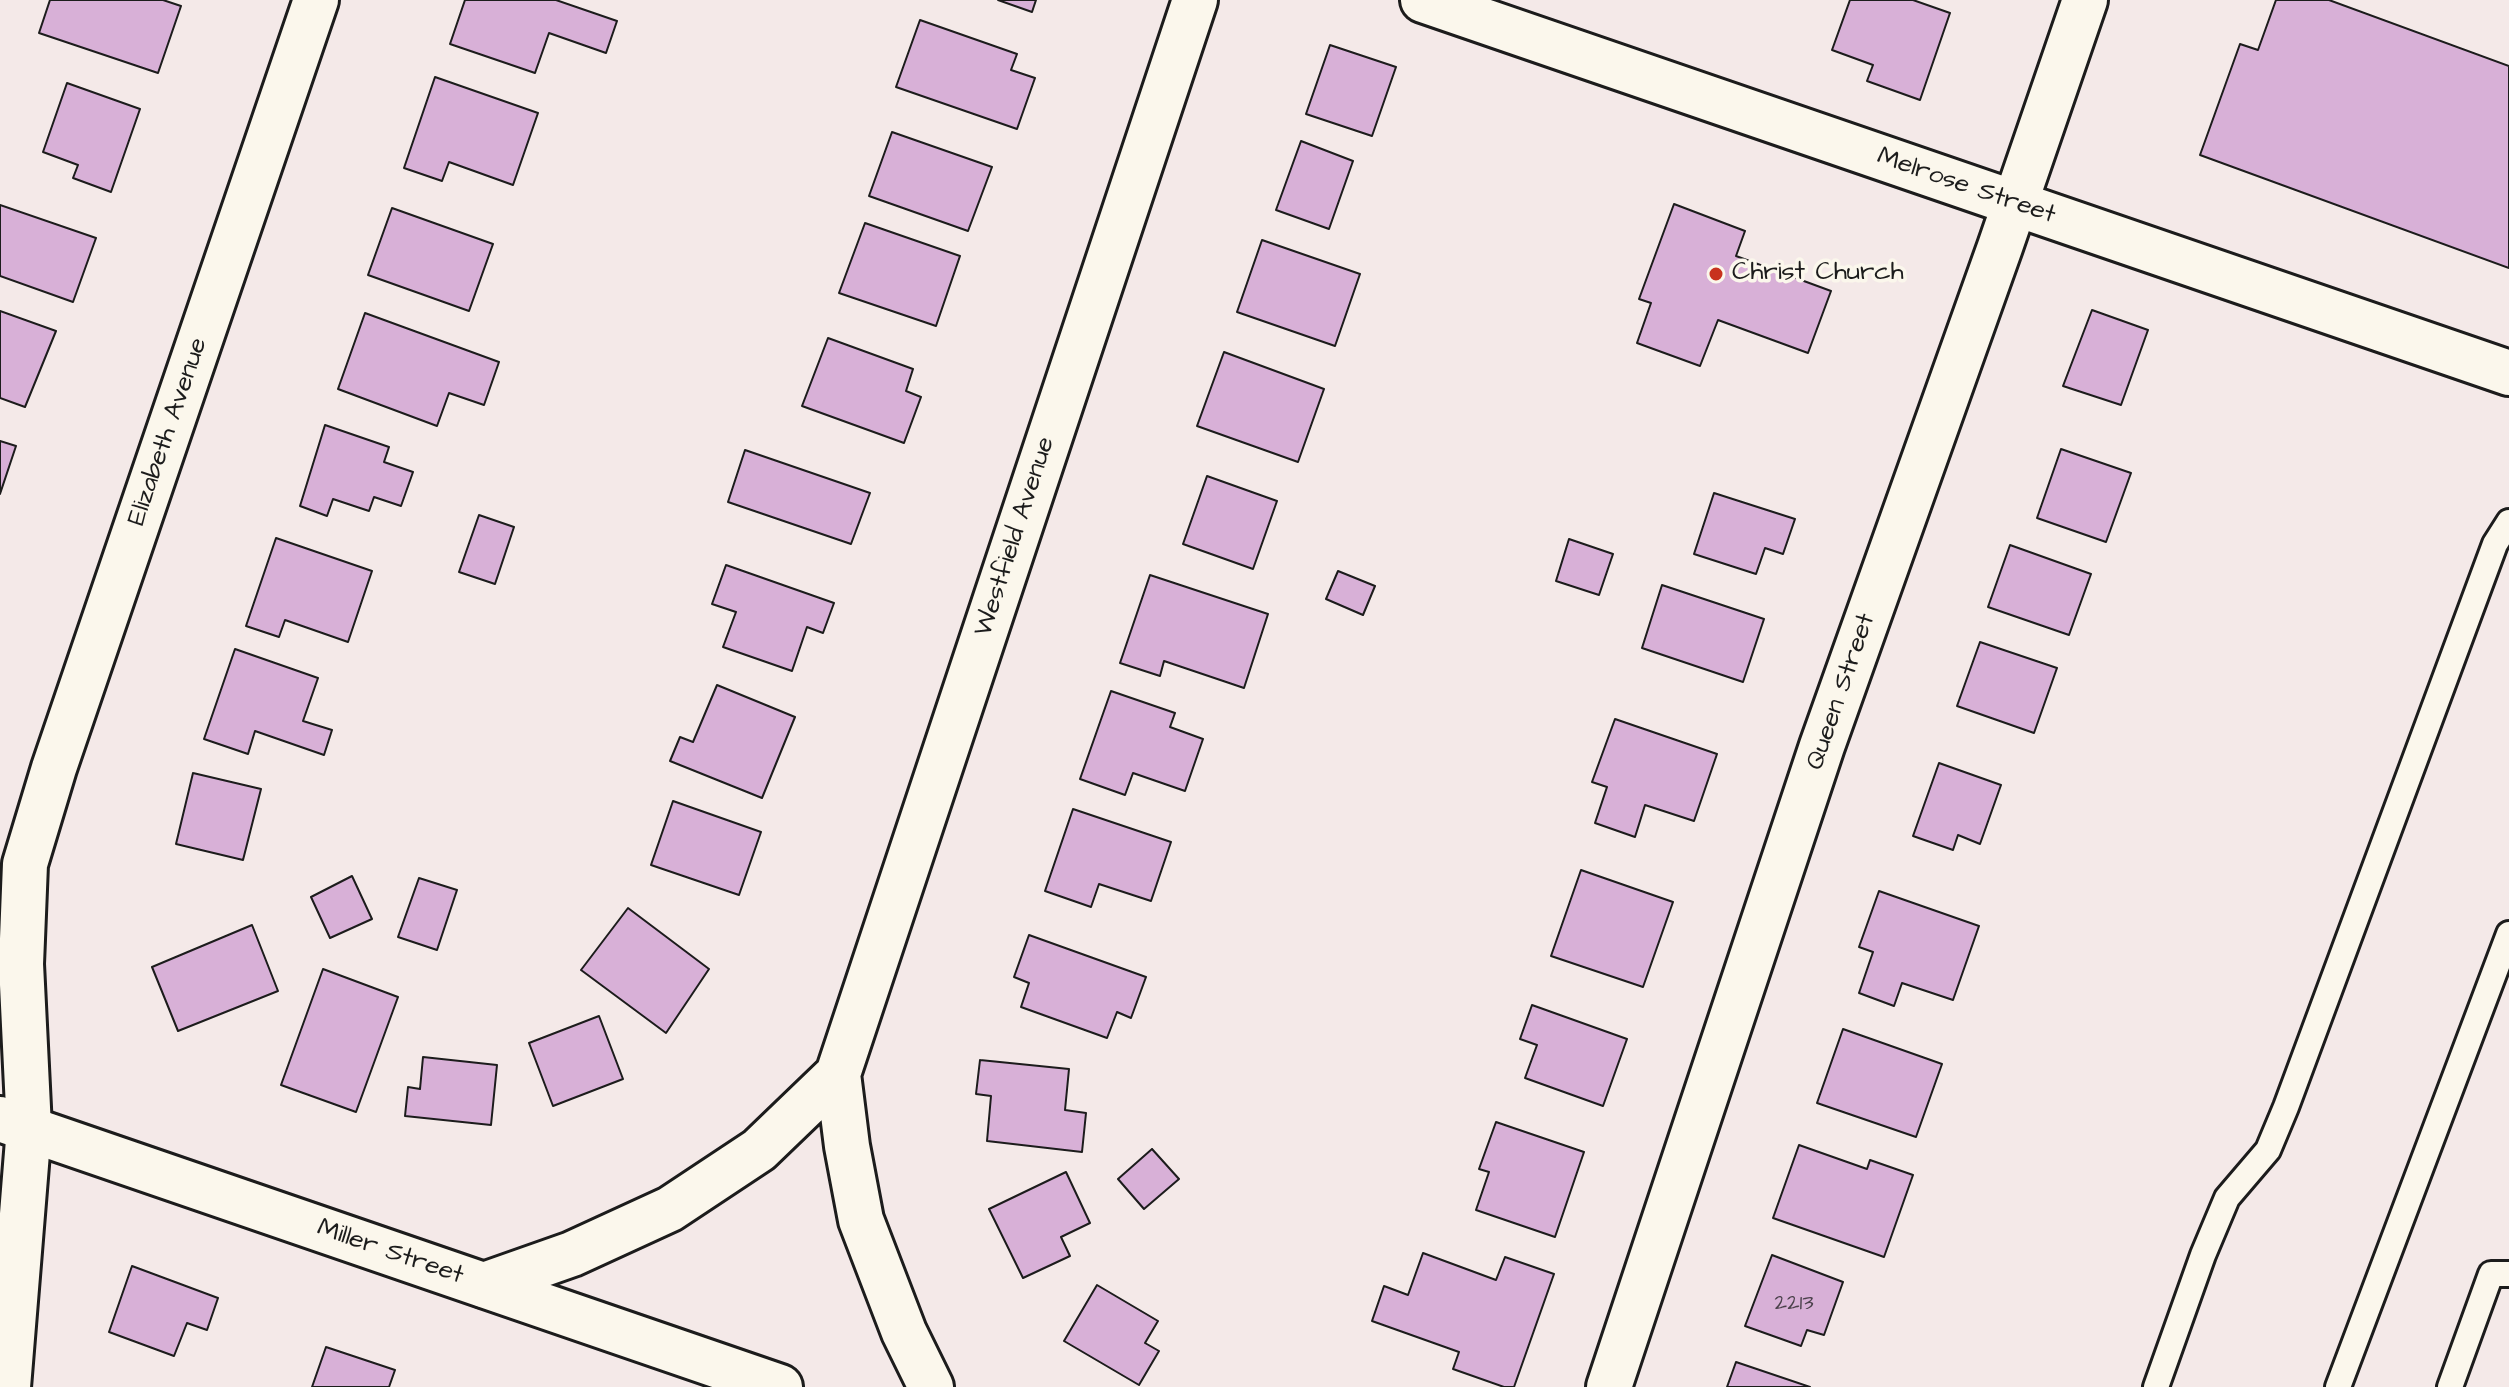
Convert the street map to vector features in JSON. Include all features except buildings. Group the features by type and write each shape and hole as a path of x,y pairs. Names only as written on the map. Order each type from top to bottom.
{"street":[{"name":"Elizabeth Avenue","path":"8,1387 21,964 12,878 54,768 316,0"},
{"name":"Westfield Avenue","path":"931,1387 904,1332 861,1220 838,1074 1195,0"},
{"name":"Melrose Street","path":"1423,0 2509,373"},
{"name":"Queen Street","path":"1609,1387 1822,746 2085,0"},
{"name":"Westfield Avenue","path":"484,1285 572,1254 670,1209 759,1150 838,1074"},
{"name":"Miller Street","path":"14,1124 780,1387"}],"lane":[{"path":"2156,1387 2203,1255 2227,1198 2268,1150 2286,1107 2495,544 2509,522"},
{"path":"2338,1387 2509,934"},
{"path":"2450,1387 2491,1274 2509,1274"}],"place":[{"name":"Christ Church","path":"1716,274"}]}
